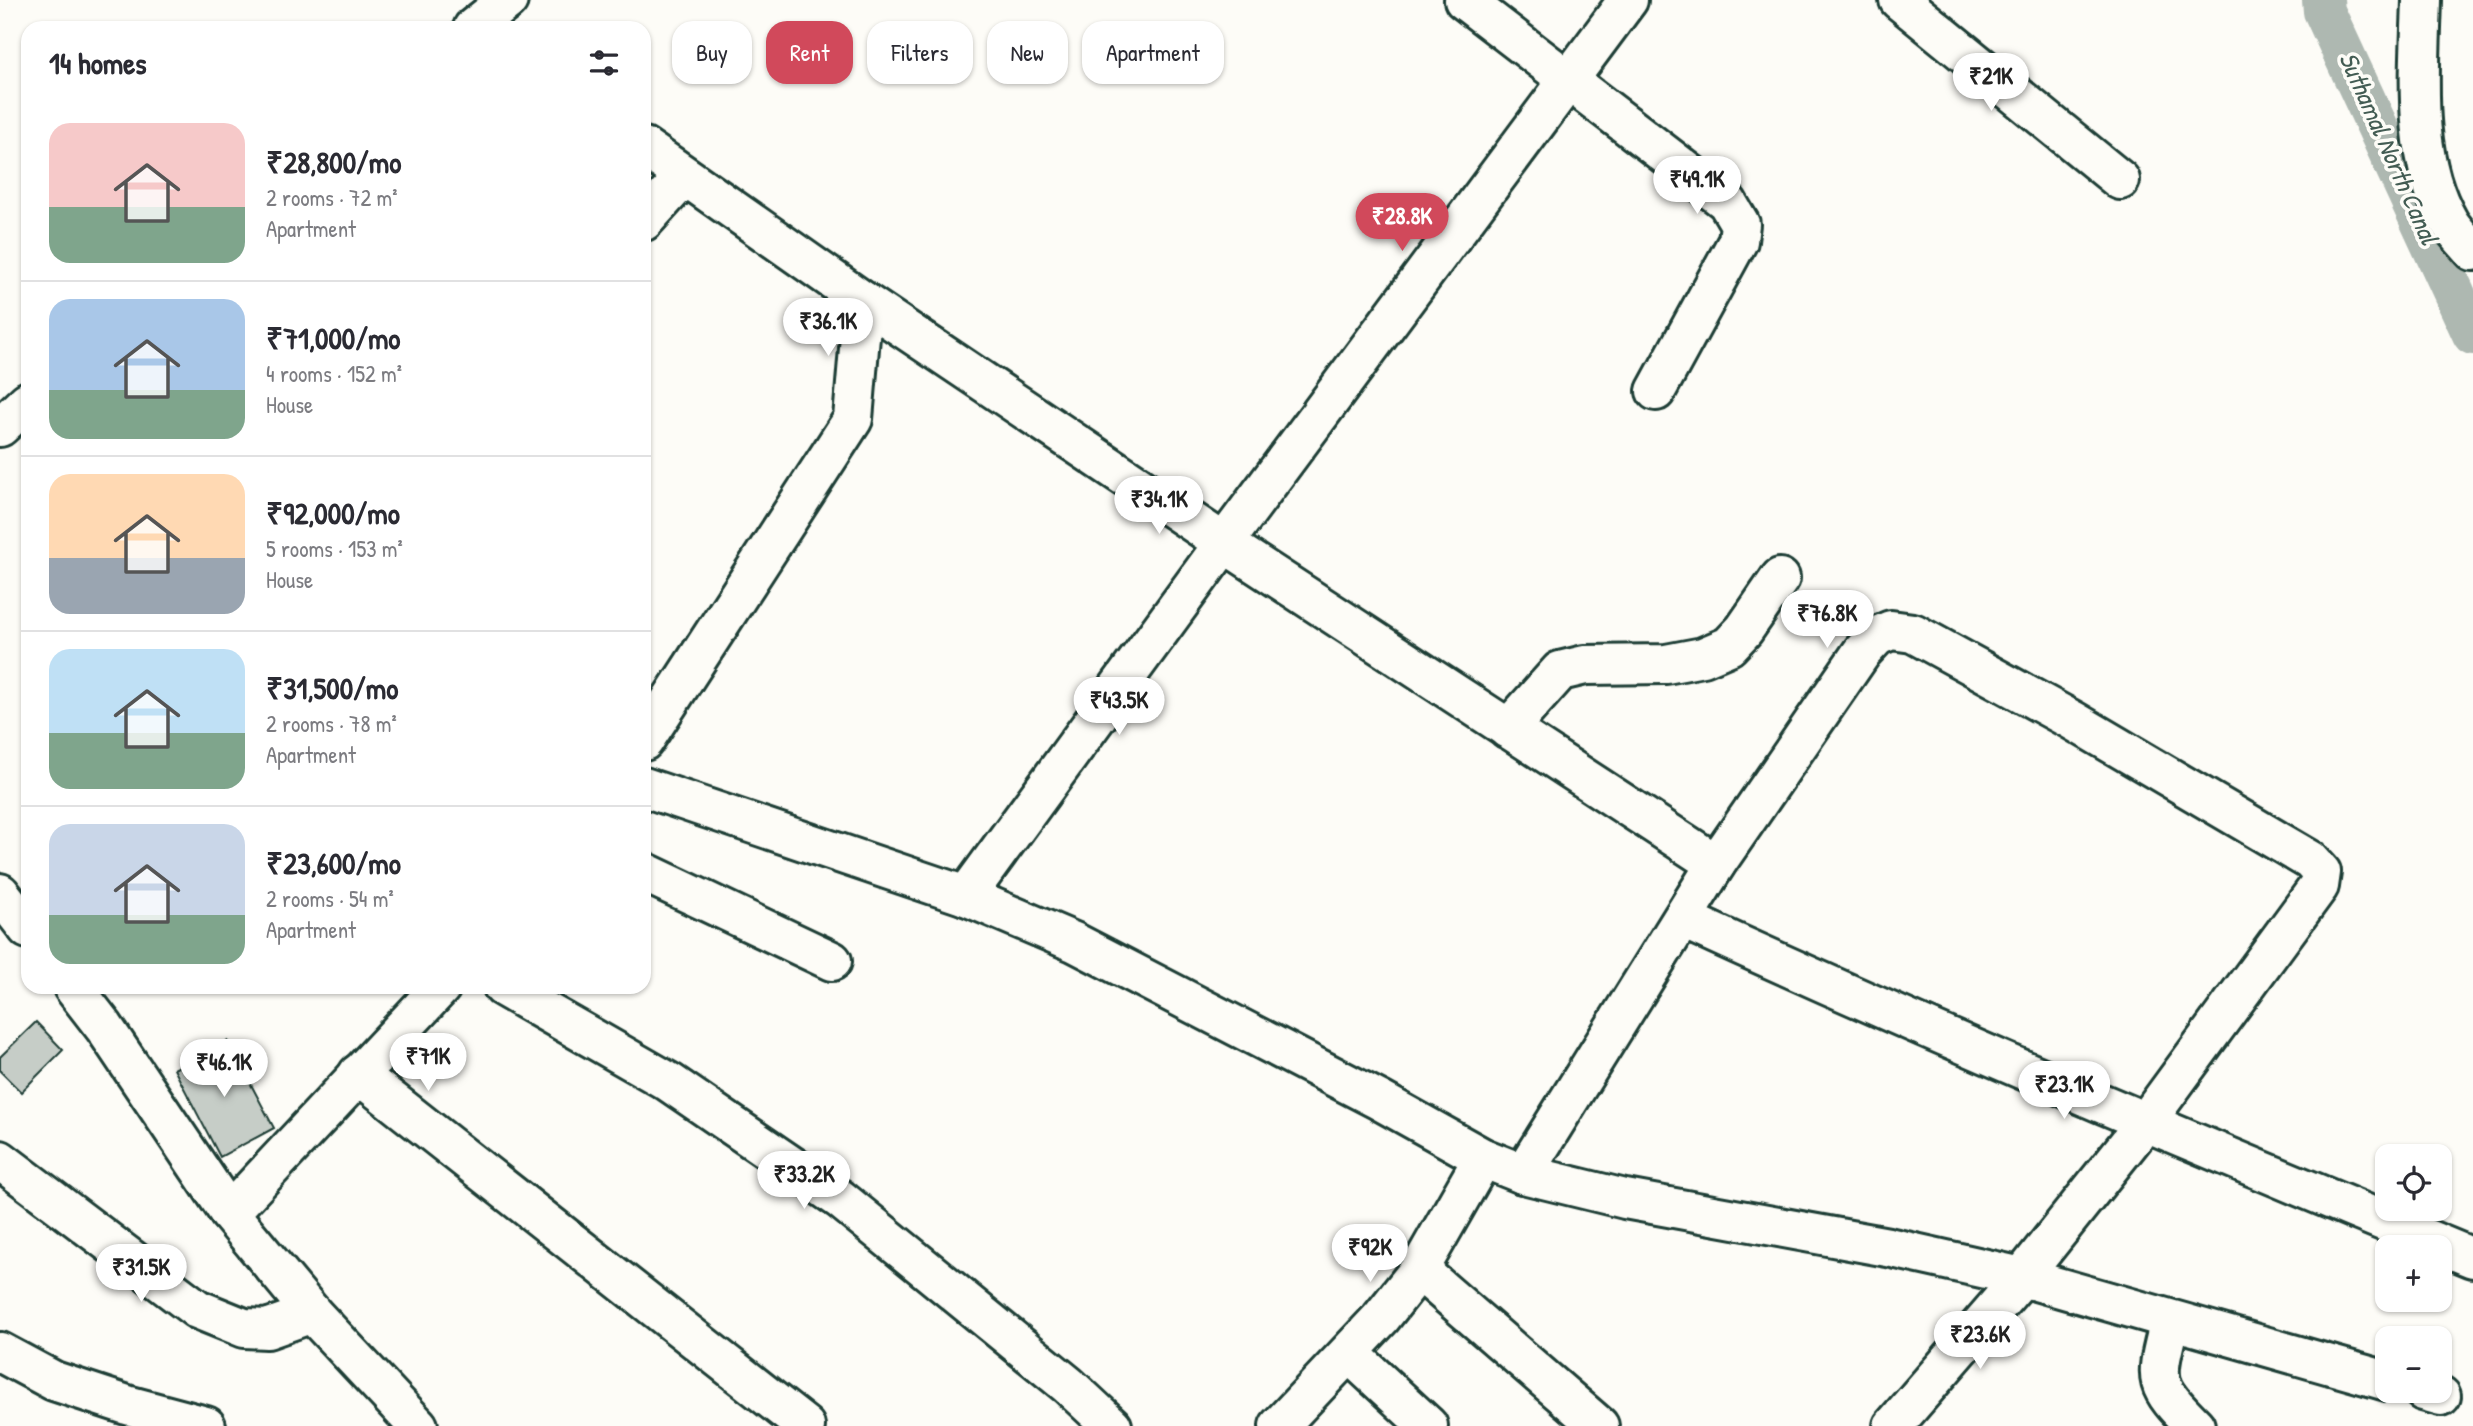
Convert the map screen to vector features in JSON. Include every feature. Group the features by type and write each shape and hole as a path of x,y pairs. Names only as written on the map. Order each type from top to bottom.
{"street":[{"path":"485,21 508,0"},
{"path":"1464,0 1727,202 1740,224 1738,241 1656,391"},
{"path":"966,896 1224,543 1628,0"},
{"path":"1899,0 2120,180"},
{"path":"2422,0 2419,115 2421,128 2432,180 2449,221 2473,251"},
{"path":"651,153 863,301 1224,543 1716,864"},
{"path":"651,213 684,177"},
{"path":"651,730 853,419 863,301"},
{"path":"0,427 21,408"},
{"path":"1508,729 1560,671 1585,664 1665,663 1703,657 1729,646 1780,578"},
{"path":"1523,1174 1716,864 1862,652 1877,636 1891,630 1913,633 1988,673 2310,860 2321,872 2319,886 2145,1124 2022,1277 1893,1426"},
{"path":"651,789 966,896 1074,942 1379,1100 1483,1158 1523,1174 1625,1199 1888,1247 2022,1277 2375,1378"},
{"path":"651,875 832,961"},
{"path":"0,893 21,920"},
{"path":"1683,919 1868,1004 2145,1124 2473,1258"},
{"path":"78,994 104,1027 229,1213 312,1313 418,1426"},
{"path":"229,1213 433,994"},
{"path":"515,994 669,1082 839,1199 1068,1385 1112,1426"},
{"path":"358,1074 805,1426"},
{"path":"1279,1426 1381,1318 1419,1270 1483,1158"},
{"path":"0,1160 197,1309 244,1328 267,1329 312,1313"},
{"path":"1419,1270 1600,1426"},
{"path":"2170,1320 2163,1351 2161,1387 2168,1400 2195,1426"},
{"path":"0,1352 54,1381 206,1426"},
{"path":"1349,1353 1428,1426"}],"building":[{"path":"36,1022 63,1050 21,1092 0,1071 0,1057"},
{"path":"228,1041 274,1128 220,1157 174,1069"}],"waterway":[{"name":"Suthamal North Canal","path":"2323,0 2324,11 2473,334"}]}
